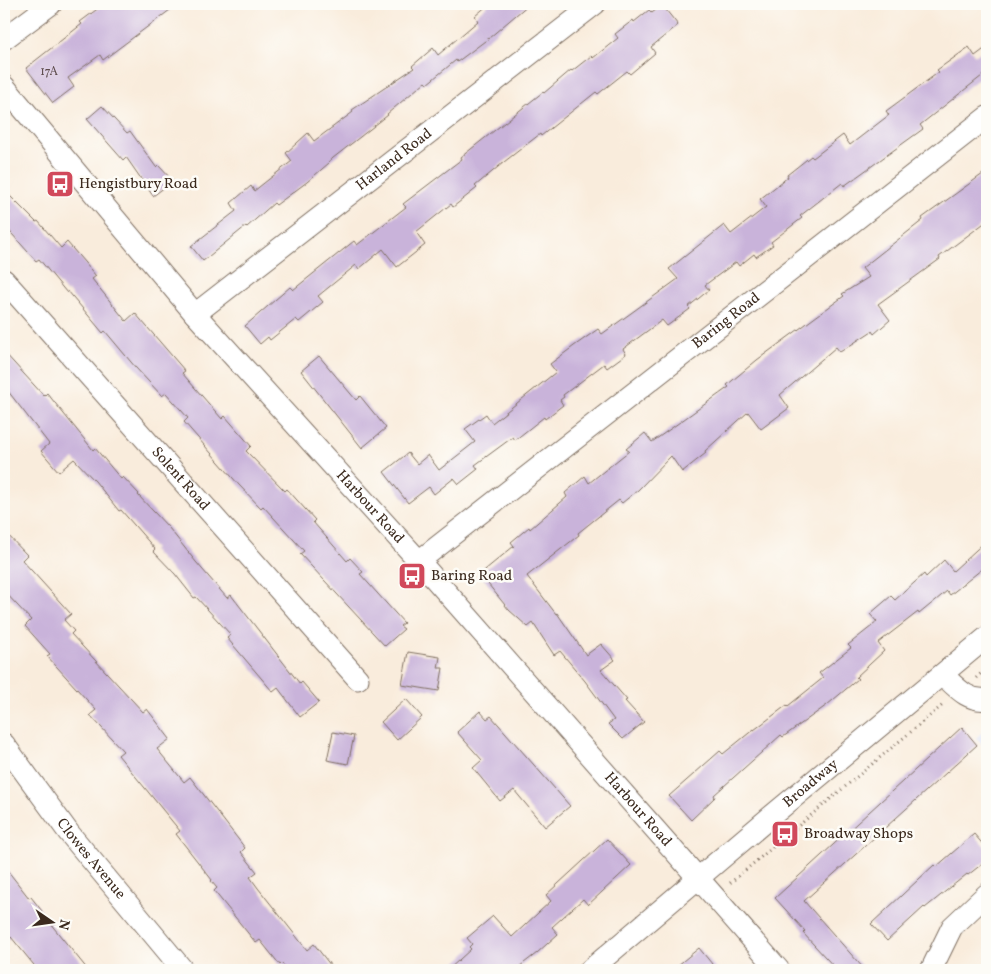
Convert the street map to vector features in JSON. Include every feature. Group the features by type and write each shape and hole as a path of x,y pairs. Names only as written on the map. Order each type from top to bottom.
{"street":[{"path":"4,39 51,4"},
{"name":"Harland Road","path":"194,314 595,4"},
{"name":"Harbour Road","path":"4,86 194,314 419,561 779,970"},
{"name":"Baring Road","path":"419,561 987,117"},
{"name":"Solent Road","path":"4,280 358,678"},
{"name":"Broadway","path":"590,970 776,812 987,637"},
{"path":"943,675 960,691 971,698 987,699"},
{"name":"Clowes Avenue","path":"4,744 69,833 183,970"},
{"path":"931,970 952,927 987,894"}],"path":[{"path":"714,896 987,668"}],"shaded area":[{"path":"987,728 987,750 976,738"}],"building":[{"path":"104,4 178,4 103,60 100,55 68,78 74,87 53,103 26,68 82,24 80,22"},
{"path":"489,4 529,4 457,62 456,60 427,84 425,82 388,115 328,162 307,182 276,205 274,203 247,227 203,261 191,246 236,211 231,203 251,186 254,191 292,161 286,153 308,133 314,141 353,112 352,110 414,68 412,66 433,48 438,55 478,21 475,16"},
{"path":"662,5 678,25 651,47 655,53 630,74 627,71 598,94 596,92 541,136 540,134 504,162 475,186 477,188 453,207 451,204 416,232 425,245 397,267 383,249 359,269 356,265 318,296 323,302 299,322 296,319 270,340 268,337 260,344 245,326 290,287 293,290 354,241 357,245 406,207 403,204 462,159 461,157 571,70 591,56 593,58 618,38 615,34 633,20 634,22 649,10 652,13"},
{"path":"969,47 975,56 987,47 987,72 920,125 923,129 844,186 842,183 771,242 773,245 756,257 754,254 739,266 736,262 705,285 709,290 688,307 690,309 667,326 662,320 623,349 626,354 607,368 604,364 563,395 564,397 560,400 563,405 515,440 513,437 475,465 478,469 459,484 454,478 434,494 429,487 408,503 384,472 408,453 417,464 428,455 439,470 475,442 465,429 486,414 492,423 556,372 550,364 598,329 602,334 678,279 669,269 724,225 731,234 766,207 760,199 811,156 813,158 843,135 850,145 889,115 886,111"},
{"path":"102,106 127,133 130,131 156,167 158,165 173,181 153,196 126,157 123,160 87,119"},
{"path":"987,171 987,221 939,257 940,259 878,304 890,320 874,334 872,331 840,352 836,347 780,395 789,408 761,429 748,412 705,451 706,453 682,472 671,456 638,490 622,503 619,500 578,533 579,535 527,576 557,613 586,655 601,644 615,660 601,670 644,722 623,739 608,724 614,720 560,651 554,655 533,623 528,627 509,610 480,574 514,546 511,542 529,527 530,529 567,497 565,493 585,476 589,483 629,451 626,449 645,433 652,442 729,387 727,385 757,360 844,296 842,294 869,277 862,268 923,220 922,218"},
{"path":"4,190 36,222 38,221 61,248 67,242 96,276 92,279 126,321 135,313 185,371 182,373 222,419 225,416 251,446 246,451 285,491 287,489 315,520 313,522 347,561 350,558 363,572 360,574 404,623 400,626 404,629 385,646 300,554 304,551 263,506 261,508 239,485 184,422 188,418 166,393 162,396 105,331 103,333 68,291 67,293 39,259 36,261 4,225"},
{"path":"4,352 44,396 47,393 93,450 95,448 121,479 123,477 139,494 227,598 231,595 300,684 302,682 319,702 300,717 278,688 273,692 227,638 231,635 196,597 194,598 153,551 155,549 74,459 59,472 41,451 49,444 4,386"},
{"path":"319,356 356,400 360,396 386,428 362,448 301,371"},
{"path":"4,531 27,555 22,560 71,614 64,620 74,631 71,634 143,712 147,709 170,739 157,749 184,782 190,777 245,848 241,852 257,872 250,877 258,888 307,950 314,944 334,970 288,970 282,963 280,965 260,940 256,943 214,891 217,888 212,880 176,834 180,831 118,755 123,751 90,715 96,710 47,656 50,654 25,626 31,620 4,591"},
{"path":"987,540 987,565 950,595 947,591 919,614 918,612 878,643 884,651 856,677 858,679 827,705 783,737 781,735 714,795 715,797 691,820 669,796 720,751 723,754 823,678 819,673 851,648 848,645 877,622 870,614 891,596 895,600 924,574 926,577 944,560 953,571"},
{"path":"408,652 440,657 438,668 443,668 439,691 402,685"},
{"path":"406,699 422,717 397,740 381,722"},
{"path":"480,711 487,719 491,716 570,806 545,827 514,790 500,801 473,768 482,760 457,732"},
{"path":"962,727 977,745 804,901 865,970 837,970 803,933 805,931 775,898"},
{"path":"333,732 354,736 348,764 327,760"},
{"path":"974,834 987,849 987,860 924,907 887,941 871,924 934,865 936,867"},
{"path":"607,839 631,865 588,905 583,899 552,927 558,934 537,953 515,970 448,970 471,949 469,947 472,944 467,938 493,916 512,937 551,901 546,895"},
{"path":"4,866 29,898 31,897 88,970 38,970 11,937 4,942"},
{"path":"699,948 717,970 672,970"}],"place":[{"name":"Hengistbury Road","path":"60,184"},
{"name":"Baring Road","path":"412,576"},
{"name":"Broadway Shops","path":"785,834"}]}
